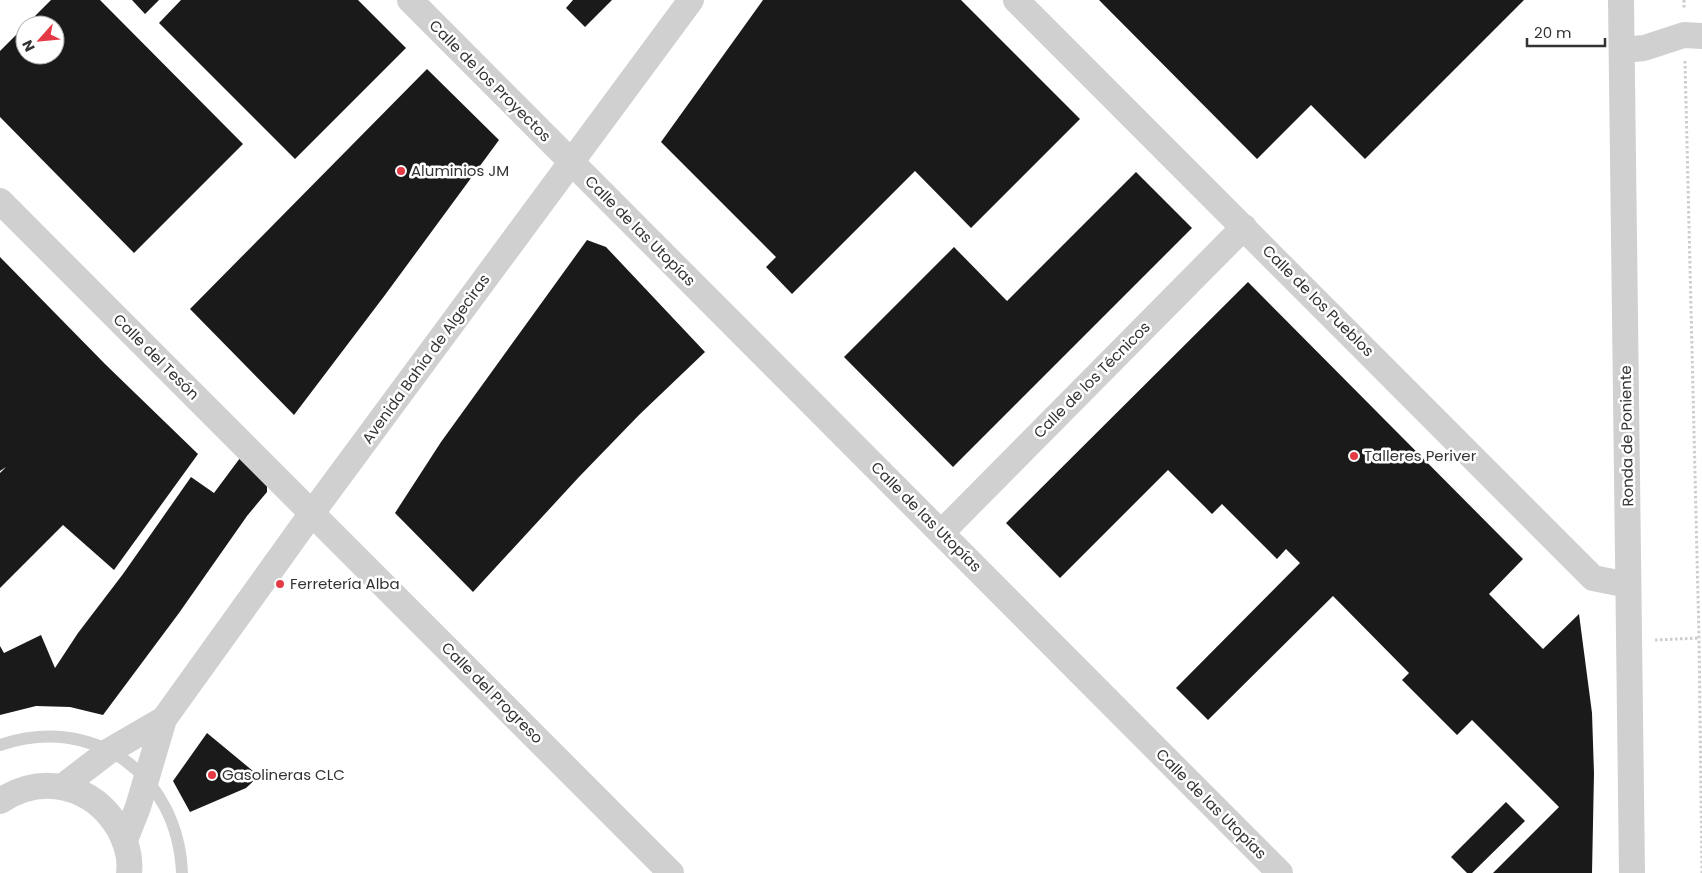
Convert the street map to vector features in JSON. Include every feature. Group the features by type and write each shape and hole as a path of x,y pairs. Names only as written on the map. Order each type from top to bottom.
{"street":[{"name":"Calle de los Proyectos","path":"410,0 571,162"},
{"name":"Avenida Bahía de Algeciras","path":"125,840 138,807 164,719 312,513 690,0"},
{"name":"Calle de los Pueblos","path":"1016,0 1593,578 1628,585"},
{"name":"Ronda de Poniente","path":"1621,0 1632,873"},
{"path":"1622,50 1644,48 1693,35"},
{"name":"Calle de las Utopías","path":"571,162 1280,873"},
{"name":"Calle del Tesón","path":"0,202 312,513"},
{"name":"Calle de los Técnicos","path":"941,533 1244,227"},
{"name":"Calle del Progreso","path":"312,513 671,873"},
{"name":"Avenida Bahía de Algeciras","path":"62,787 109,751 164,719"},
{"path":"3,795 40,786 62,787 77,791 91,798 111,816 125,840 130,866 129,873"}],"lane":[{"path":"0,745 14,740 53,736 91,743 109,751 129,764 159,796 169,814 177,834 182,873"}],"path":[{"path":"1693,35 1702,873"},
{"path":"1629,642 1699,638"}],"building":[{"path":"51,0 100,0 243,144 134,253 0,117 0,51 15,36 15,65 65,65 65,15 36,15"},
{"path":"132,0 159,0 145,14"},
{"path":"181,0 358,0 406,48 295,159 159,23"},
{"path":"573,0 612,0 585,27 566,8"},
{"path":"763,0 961,0 1080,119 971,228 915,171 792,294 766,267 776,257 661,142"},
{"path":"1099,0 1524,0 1365,159 1311,105 1257,159"},
{"path":"427,69 499,140 294,415 190,309"},
{"path":"1136,172 1192,228 953,467 844,357 954,247 1007,301"},
{"path":"587,240 606,247 705,352 639,415 578,478 473,592 395,513 441,442"},
{"path":"0,257 105,364 198,454 114,570 63,525 0,588 0,473 6,467 0,471"},
{"path":"1248,282 1523,559 1489,594 1543,649 1579,614 1592,713 1594,773 1592,873 1493,873 1559,807 1472,720 1457,735 1402,680 1409,673 1333,596 1208,720 1176,688 1300,563 1286,549 1277,559 1222,504 1212,514 1168,470 1060,578 1006,523"},
{"path":"240,458 267,482 267,492 247,516 179,613 103,715 70,707 36,706 0,715 0,646 4,653 41,635 55,668 78,633 123,574 191,477 214,493"},
{"path":"207,733 259,776 246,788 190,812 173,781"},
{"path":"1506,802 1525,821 1472,873 1467,873 1451,857"}],"place":[{"name":"Aluminios JM","path":"401,171"},
{"name":"Talleres Periver","path":"1354,456"},
{"name":"Ferretería Alba","path":"280,584"},
{"name":"Gasolineras CLC","path":"212,775"}]}
